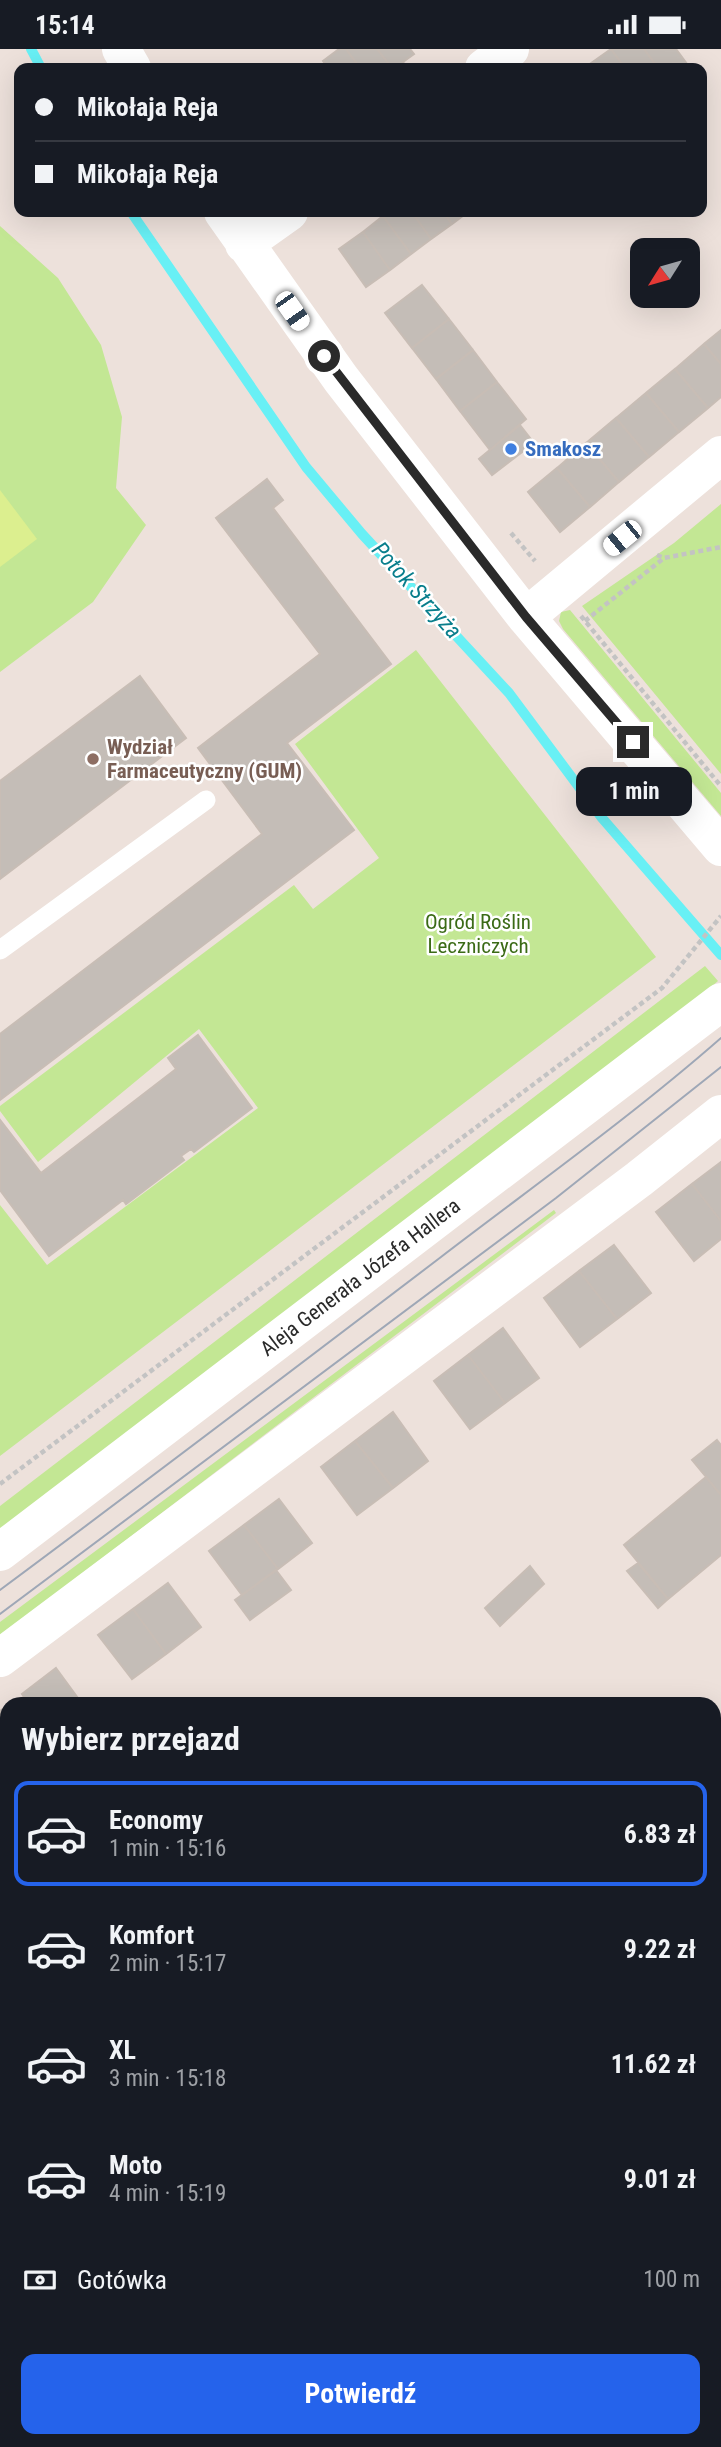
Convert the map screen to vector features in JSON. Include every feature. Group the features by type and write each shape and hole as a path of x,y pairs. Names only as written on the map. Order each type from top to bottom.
{"main road":[{"path":"491,63 510,49"},
{"path":"226,217 341,379 526,617 721,846"},
{"path":"244,244 282,217"},
{"path":"526,617 721,455"},
{"name":"Aleja Generała Józefa Hallera","path":"0,1552 715,1007"},
{"path":"0,1658 639,1179 721,1114"}],"lane":[{"path":"0,950 206,800"}],"path":[{"path":"507,529 721,786"},
{"path":"622,538 664,558"},
{"path":"585,621 664,558 721,547"},
{"path":"0,1484 662,988 721,916"}],"green space":[{"path":"0,226 58,278 101,345 122,417 116,488 146,525 93,602 0,672"},
{"path":"0,490 37,539 0,567"},
{"path":"721,504 721,774 582,606 674,543"},
{"path":"570,610 721,793 721,816 563,629 559,621 561,612"},
{"name":"Ogród Roślin Leczniczych","path":"416,650 656,957 0,1456 0,1205 47,1265 258,1108 199,1029 38,1162 0,1111 0,1106 294,885 313,909 379,858 295,744"},
{"path":"705,966 718,981 682,1012 0,1529 0,1506"},
{"path":"554,1210 556,1213 0,1636 0,1622"}],"building":[{"path":"339,49 346,49 356,63 324,63 323,61"},
{"path":"346,49 377,49 388,63 356,63"},
{"path":"377,49 410,49 414,54 404,63 388,63"},
{"path":"611,49 644,49 654,63 621,63"},
{"path":"611,49 621,63 591,63"},
{"path":"644,49 676,49 686,63 654,63"},
{"path":"384,217 416,217 431,239 411,254"},
{"path":"384,217 411,254 390,270 363,232"},
{"path":"416,217 447,217 452,224 431,239"},
{"path":"447,217 461,217 452,224"},
{"path":"363,232 390,270 366,287 339,249"},
{"path":"422,285 449,319 412,348 385,313"},
{"path":"449,319 473,350 436,379 412,348"},
{"path":"721,330 721,364 704,344"},
{"path":"704,344 721,364 721,397 708,408 675,369"},
{"path":"473,350 497,382 460,411 436,379"},
{"path":"675,369 708,408 679,432 646,393"},
{"path":"497,382 526,419 490,450 460,411"},
{"path":"646,393 679,432 649,457 616,418"},
{"path":"616,418 649,457 619,482 586,443"},
{"path":"520,425 534,443 492,475 479,459"},
{"path":"586,443 619,482 590,507 557,468"},
{"path":"557,468 590,507 560,532 528,492"},
{"path":"267,479 283,500 273,508 391,664 287,743 354,830 0,1100 0,1034 262,834 198,748 320,654 216,518"},
{"name":"Wydział Farmaceutyczny (GUM)","path":"140,676 186,738 0,879 0,781"},
{"path":"198,1035 252,1108 194,1152 191,1149 181,1156 184,1160 126,1204 123,1200 49,1256 0,1190 0,1120 41,1173 176,1069 168,1058"},
{"path":"721,1162 721,1221 692,1184"},
{"path":"692,1184 721,1221 721,1239 694,1261 656,1212"},
{"path":"614,1245 651,1293 617,1319 579,1271"},
{"path":"579,1271 617,1319 580,1347 544,1298"},
{"path":"503,1328 539,1378 505,1403 468,1355"},
{"path":"468,1355 505,1403 470,1429 434,1381"},
{"path":"393,1412 428,1461 393,1488 355,1441"},
{"path":"717,1440 721,1445 721,1495 692,1460"},
{"path":"355,1441 393,1488 357,1515 321,1467"},
{"path":"706,1477 721,1495 721,1555 668,1599 624,1545"},
{"path":"279,1499 312,1543 278,1569 244,1525"},
{"path":"244,1525 278,1569 242,1595 209,1551"},
{"path":"638,1563 668,1599 658,1608 627,1571"},
{"path":"530,1566 544,1584 500,1626 485,1608"},
{"path":"276,1570 291,1590 250,1620 235,1600"},
{"path":"168,1583 201,1627 166,1654 133,1609"},
{"path":"133,1609 166,1654 132,1679 98,1635"},
{"path":"56,1668 77,1697 24,1697 22,1694"}],"waterway":[{"name":"Potok Strzyża","path":"31,49 38,63"},
{"name":"Potok Strzyża","path":"134,217 306,467 362,534 509,693 602,818 721,955"}],"tram line":[{"path":"0,1590 583,1150 721,1038"},
{"path":"0,1614 556,1198 721,1067"}],"place":[{"name":"Smakosz","path":"511,449"},
{"name":"Wydział Farmaceutyczny (GUM)","path":"93,759"}],"route":[{"path":"324,356 526,617 633,742"}]}
